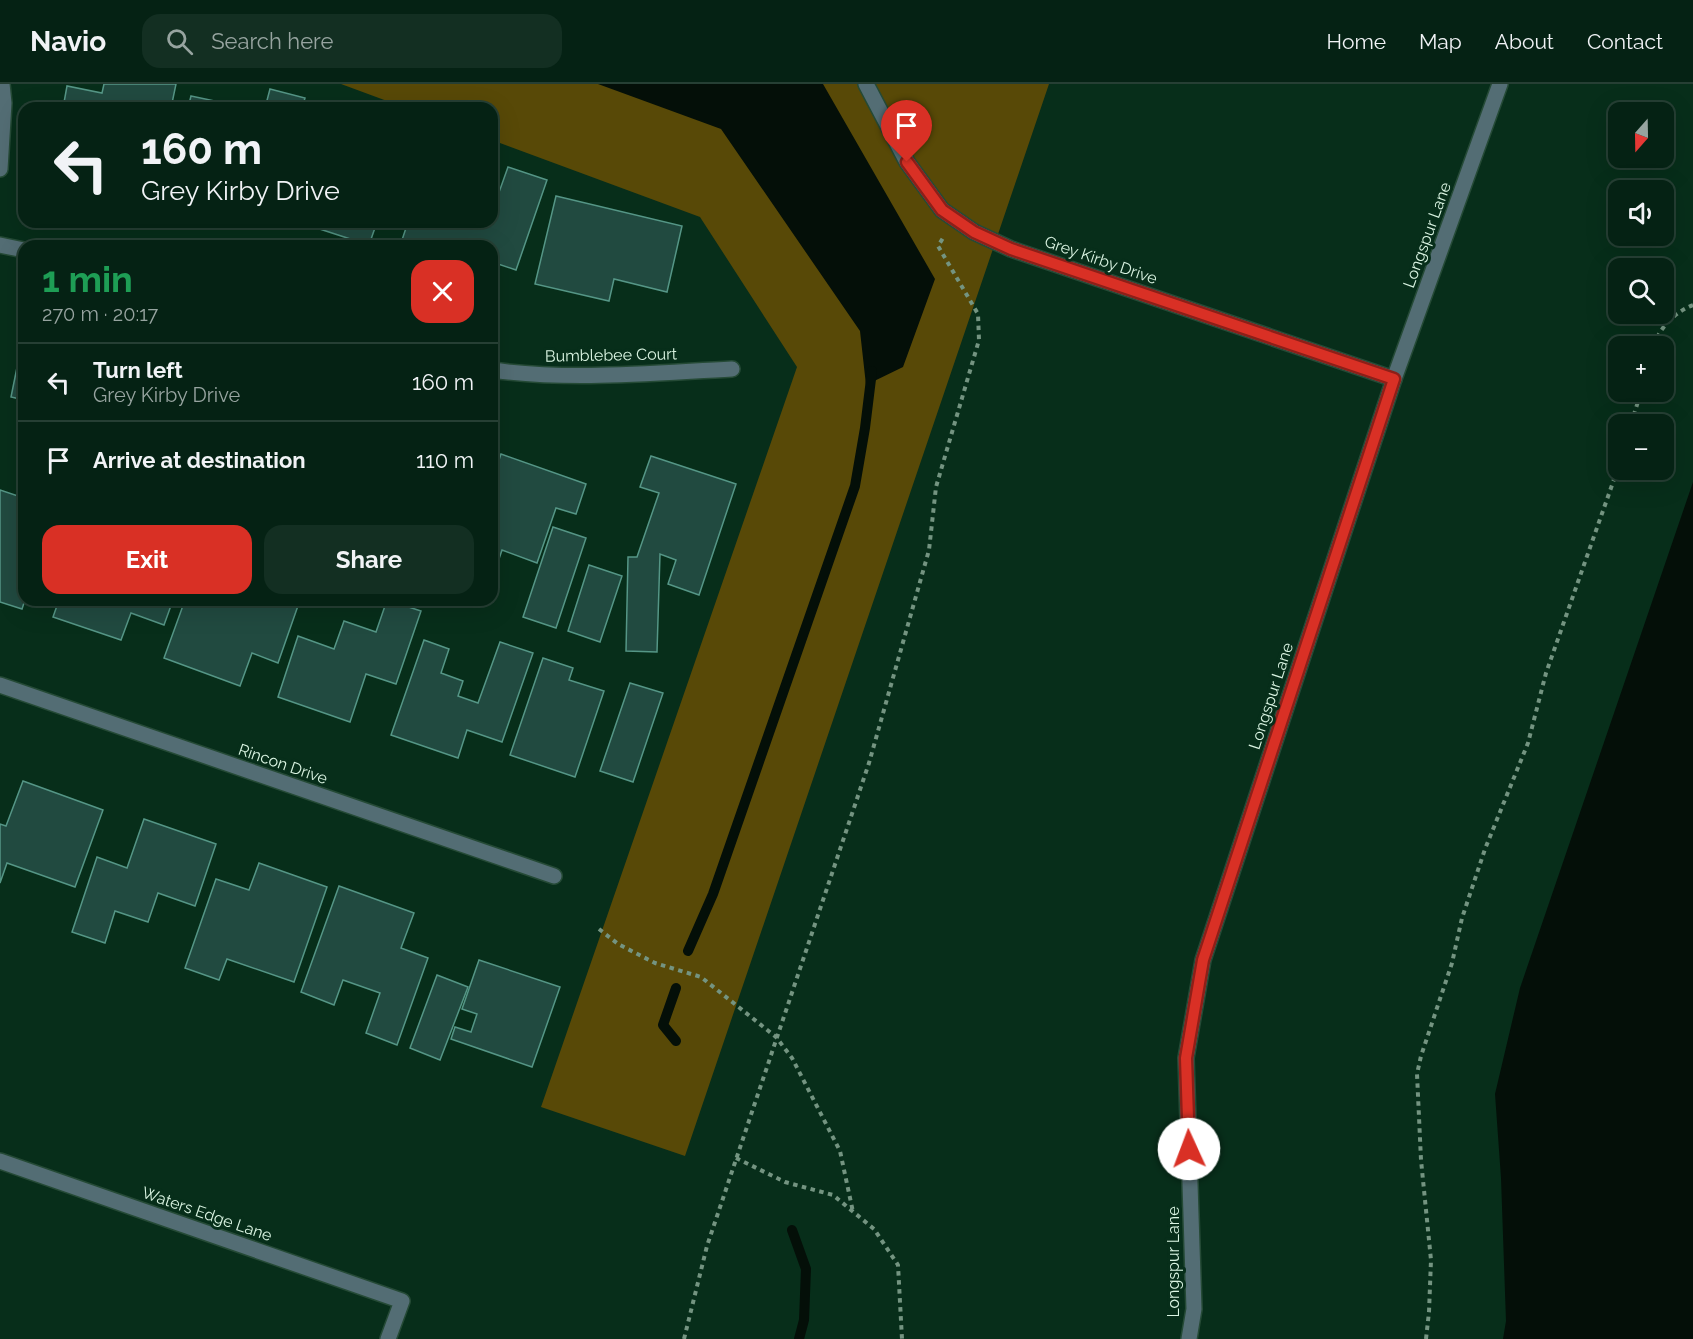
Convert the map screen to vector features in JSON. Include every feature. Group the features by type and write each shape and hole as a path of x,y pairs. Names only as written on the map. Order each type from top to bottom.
{"street":[{"path":"0,169 4,103 2,84"},
{"name":"Grey Kirby Drive","path":"866,84 907,162 942,210 974,232 1011,249 1394,379"},
{"name":"Longspur Lane","path":"1189,1339 1194,1309 1186,1058 1203,960 1394,379 1500,84"},
{"path":"0,246 18,249"},
{"name":"Bumblebee Court","path":"498,371 518,374 565,375 732,369"},
{"name":"Rincon Drive","path":"0,685 554,876"},
{"name":"Waters Edge Lane","path":"0,1161 402,1300 388,1339"}],"path":[{"path":"684,1339 707,1245 869,763 929,550 936,486 979,340 978,314 938,246 953,218"},
{"path":"1657,336 1671,318 1693,305"},
{"path":"1426,1339 1430,1312 1431,1260 1421,1160 1417,1074 1424,1045 1452,963 1462,918 1485,849 1528,743 1550,662 1614,480"},
{"path":"599,929 618,944 655,963 701,977 776,1037 792,1058 840,1151 853,1212"},
{"path":"736,1158 785,1182 833,1196 874,1229 898,1264 902,1339"}],"shaded area":[{"path":"341,84 1049,84 685,1156 541,1107 797,367 700,217 498,142 498,102 390,102"},
{"path":"598,84 823,84 935,279 903,367 866,385 860,331 721,129"},
{"path":"1693,482 1693,1339 1503,1339 1506,1321 1501,1178 1495,1094 1520,988"}],"building":[{"path":"104,84 176,84 172,102 64,102 67,86 102,93"},
{"path":"270,89 305,98 304,102 267,102"},
{"path":"191,96 215,101 215,102 190,102"},
{"path":"508,167 547,180 516,270 498,264 498,240 402,240 406,228 498,228 498,195"},
{"path":"556,196 682,226 667,292 614,279 609,301 535,284"},
{"path":"317,228 375,228 371,240 354,240"},
{"path":"18,363 18,399 11,397"},
{"path":"501,454 586,484 576,514 556,508 537,563 502,550 498,562 498,463"},
{"path":"651,456 736,484 699,595 668,584 676,560 660,554 657,652 626,651 628,557 637,557 659,493 640,487"},
{"path":"0,490 18,496 18,606 23,606 22,609 0,602"},
{"path":"553,527 586,538 556,628 523,617"},
{"path":"589,565 622,576 600,642 568,631"},
{"path":"57,606 171,606 164,625 131,613 121,640 53,617"},
{"path":"183,606 298,606 278,663 252,653 240,686 164,658"},
{"path":"385,606 406,606 421,611 396,684 366,674 350,722 278,697 298,636 334,649 344,621 376,632"},
{"path":"424,640 449,649 441,673 463,681 458,696 478,703 500,642 533,653 502,742 467,730 458,758 391,735"},
{"path":"543,658 573,668 569,680 604,691 575,777 510,755"},
{"path":"630,683 663,693 633,782 600,771"},
{"path":"23,781 103,810 75,887 7,863 0,883 0,824 6,826"},
{"path":"144,819 216,844 195,906 158,893 148,922 115,911 105,943 72,932 97,857 127,868"},
{"path":"259,863 327,887 294,982 227,959 219,980 185,968 216,879 249,890"},
{"path":"339,886 414,913 401,948 428,958 397,1045 366,1033 380,993 343,980 334,1005 301,992"},
{"path":"479,960 560,987 532,1067 451,1039 455,1027 471,1032 477,1014 462,1009"},
{"path":"437,975 468,987 440,1060 410,1048"}],"waterway":[{"path":"688,951 713,894 855,486 872,371"},
{"path":"676,988 663,1025 676,1041"},
{"path":"792,1230 806,1269 804,1320 799,1339"}],"route":[{"path":"907,162 942,210 974,232 1011,249 1394,379 1203,960 1186,1058 1189,1149"}]}
